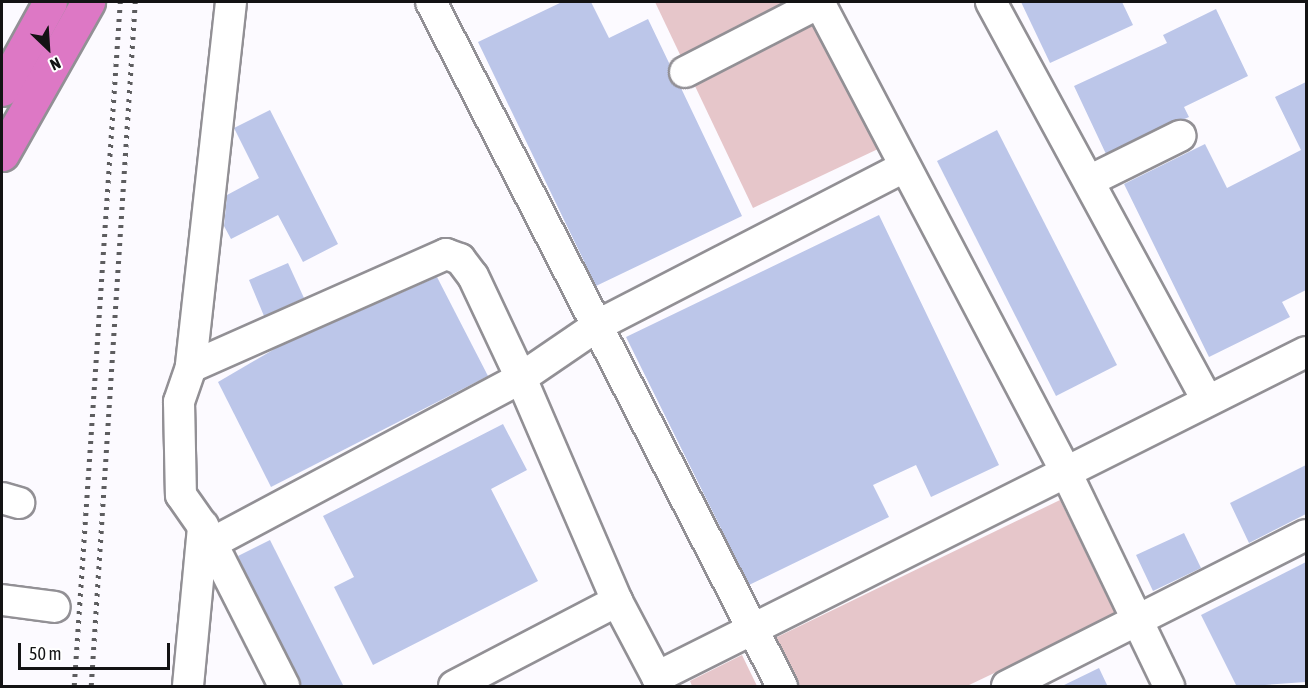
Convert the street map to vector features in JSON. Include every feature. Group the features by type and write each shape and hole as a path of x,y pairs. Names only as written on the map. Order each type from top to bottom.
{"highway":[{"path":"2,89 50,2"},
{"path":"2,154 88,2"}],"street":[{"path":"231,2 191,367 179,402 181,495 208,535 285,687"},
{"path":"430,2 600,324 782,687"},
{"path":"685,72 820,2 904,167 1065,470 1169,687"},
{"path":"991,2 1207,399"},
{"path":"1089,181 1180,136"},
{"path":"208,535 521,378 600,324 904,167"},
{"path":"191,367 446,254 460,259 473,276 521,378 617,601 657,677 681,676 753,626 1207,399 1306,352"},
{"path":"188,687 208,535"},
{"path":"1007,687 1306,535"},
{"path":"2,600 55,607"},
{"path":"454,687 617,601"}],"shaded area":[{"path":"655,2 808,2 878,149 753,208"},
{"path":"1060,500 1116,615 967,686 793,686 771,640"},
{"path":"742,655 757,686 692,686 690,681"}],"building":[{"path":"562,2 591,2 609,38 648,19 670,65 669,79 681,88 742,216 596,286 478,42"},
{"path":"1021,2 1122,2 1133,25 1050,63"},
{"path":"1216,9 1248,76 1184,107 1189,117 1106,154 1074,86 1167,43 1163,35"},
{"path":"1306,82 1306,290 1282,302 1290,317 1209,357 1124,184 1205,144 1227,188 1301,150 1275,97"},
{"path":"270,110 338,244 303,262 278,215 231,239 224,226 227,195 259,178 234,128"},
{"path":"997,130 1117,365 1056,396 937,161"},
{"path":"879,215 999,465 931,497 916,465 873,485 889,517 749,585 626,337"},
{"path":"288,263 304,298 264,316 249,280"},
{"path":"437,277 488,376 271,487 218,382 278,347"},
{"path":"503,424 527,470 491,489 538,581 373,665 334,587 354,577 323,516"},
{"path":"1306,465 1306,514 1249,543 1230,503"},
{"path":"1184,533 1201,568 1153,591 1136,555"},
{"path":"270,540 344,687 301,687 238,556"},
{"path":"1306,562 1306,682 1237,687 1201,615"},
{"path":"1099,668 1108,687 1060,687"}],"railway":[{"path":"74,686 120,2"},
{"path":"91,686 135,2"}]}
